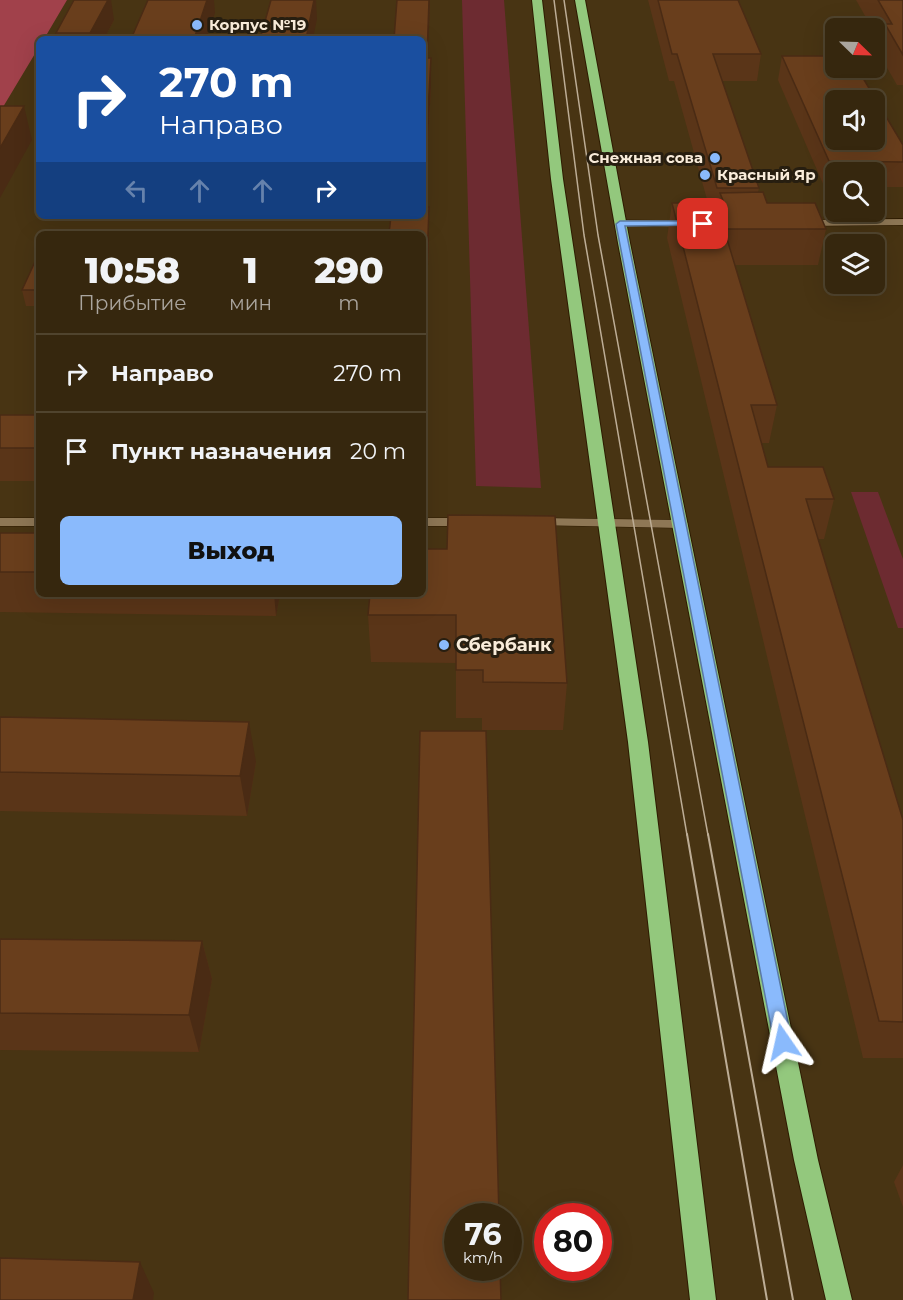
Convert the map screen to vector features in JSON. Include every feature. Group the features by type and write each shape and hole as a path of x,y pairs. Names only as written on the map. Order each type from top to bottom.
{"highway":[{"path":"537,0 557,179 638,742 703,1300"},
{"path":"580,0 620,224 806,1160 839,1300"}],"street":[{"path":"788,223 903,222"},
{"path":"620,224 706,224"},
{"path":"0,522 36,522"},
{"path":"426,522 486,522"},
{"path":"520,522 608,525 681,524"}],"shaded area":[{"path":"0,0 67,0 46,36 36,36 36,52 0,112"},
{"path":"462,0 504,0 541,488 476,486"},
{"path":"851,492 878,492 903,559 903,628 898,628"}],"building":[{"path":"74,0 108,0 90,33 56,33"},
{"path":"148,0 207,0 195,36 132,36"},
{"path":"271,0 314,0 307,36 261,36"},
{"path":"397,0 429,0 427,58 431,58 426,146 426,36 394,36"},
{"path":"658,0 738,0 761,54 713,54 759,188 717,188 677,54 672,54"},
{"path":"878,0 903,0 903,55 885,24 892,24"},
{"path":"782,56 825,56 825,78 863,78 870,90 825,90 825,150 885,150 885,115 903,145 903,162 829,161"},
{"path":"0,106 24,106 0,148"},
{"path":"763,192 767,203 815,203 826,229 724,229 777,405 751,405 768,467 823,467 834,499 806,499 903,820 903,1022 879,1021 672,203 724,203 720,193"},
{"path":"426,207 429,207 427,262 426,231 389,231 391,219 426,219"},
{"path":"36,260 36,290 22,290"},
{"path":"0,415 36,415 36,448 0,448"},
{"path":"448,515 555,516 567,683 483,682 483,670 456,670 456,615 368,615 370,597 426,597 426,549 447,549"},
{"path":"0,533 36,533 36,572 0,572"},
{"path":"0,717 249,722 240,776 0,772"},
{"path":"420,731 486,731 499,1203 444,1203 444,1281 500,1281 501,1300 408,1300"},
{"path":"0,939 202,941 189,1015 0,1013"},
{"path":"0,1258 140,1262 133,1300 0,1300"}],"tram line":[{"path":"554,0 584,235 687,835"},
{"path":"564,0 598,235 708,835"},
{"path":"687,834 767,1300"},
{"path":"708,834 793,1300"}],"place":[{"name":"Корпус №19","path":"197,25"},
{"name":"Снежная сова","path":"715,158"},
{"name":"Красный Яр","path":"705,175"},
{"name":"Сбербанк","path":"444,645"}],"route":[{"path":"703,224 620,224 783,1042"}]}
